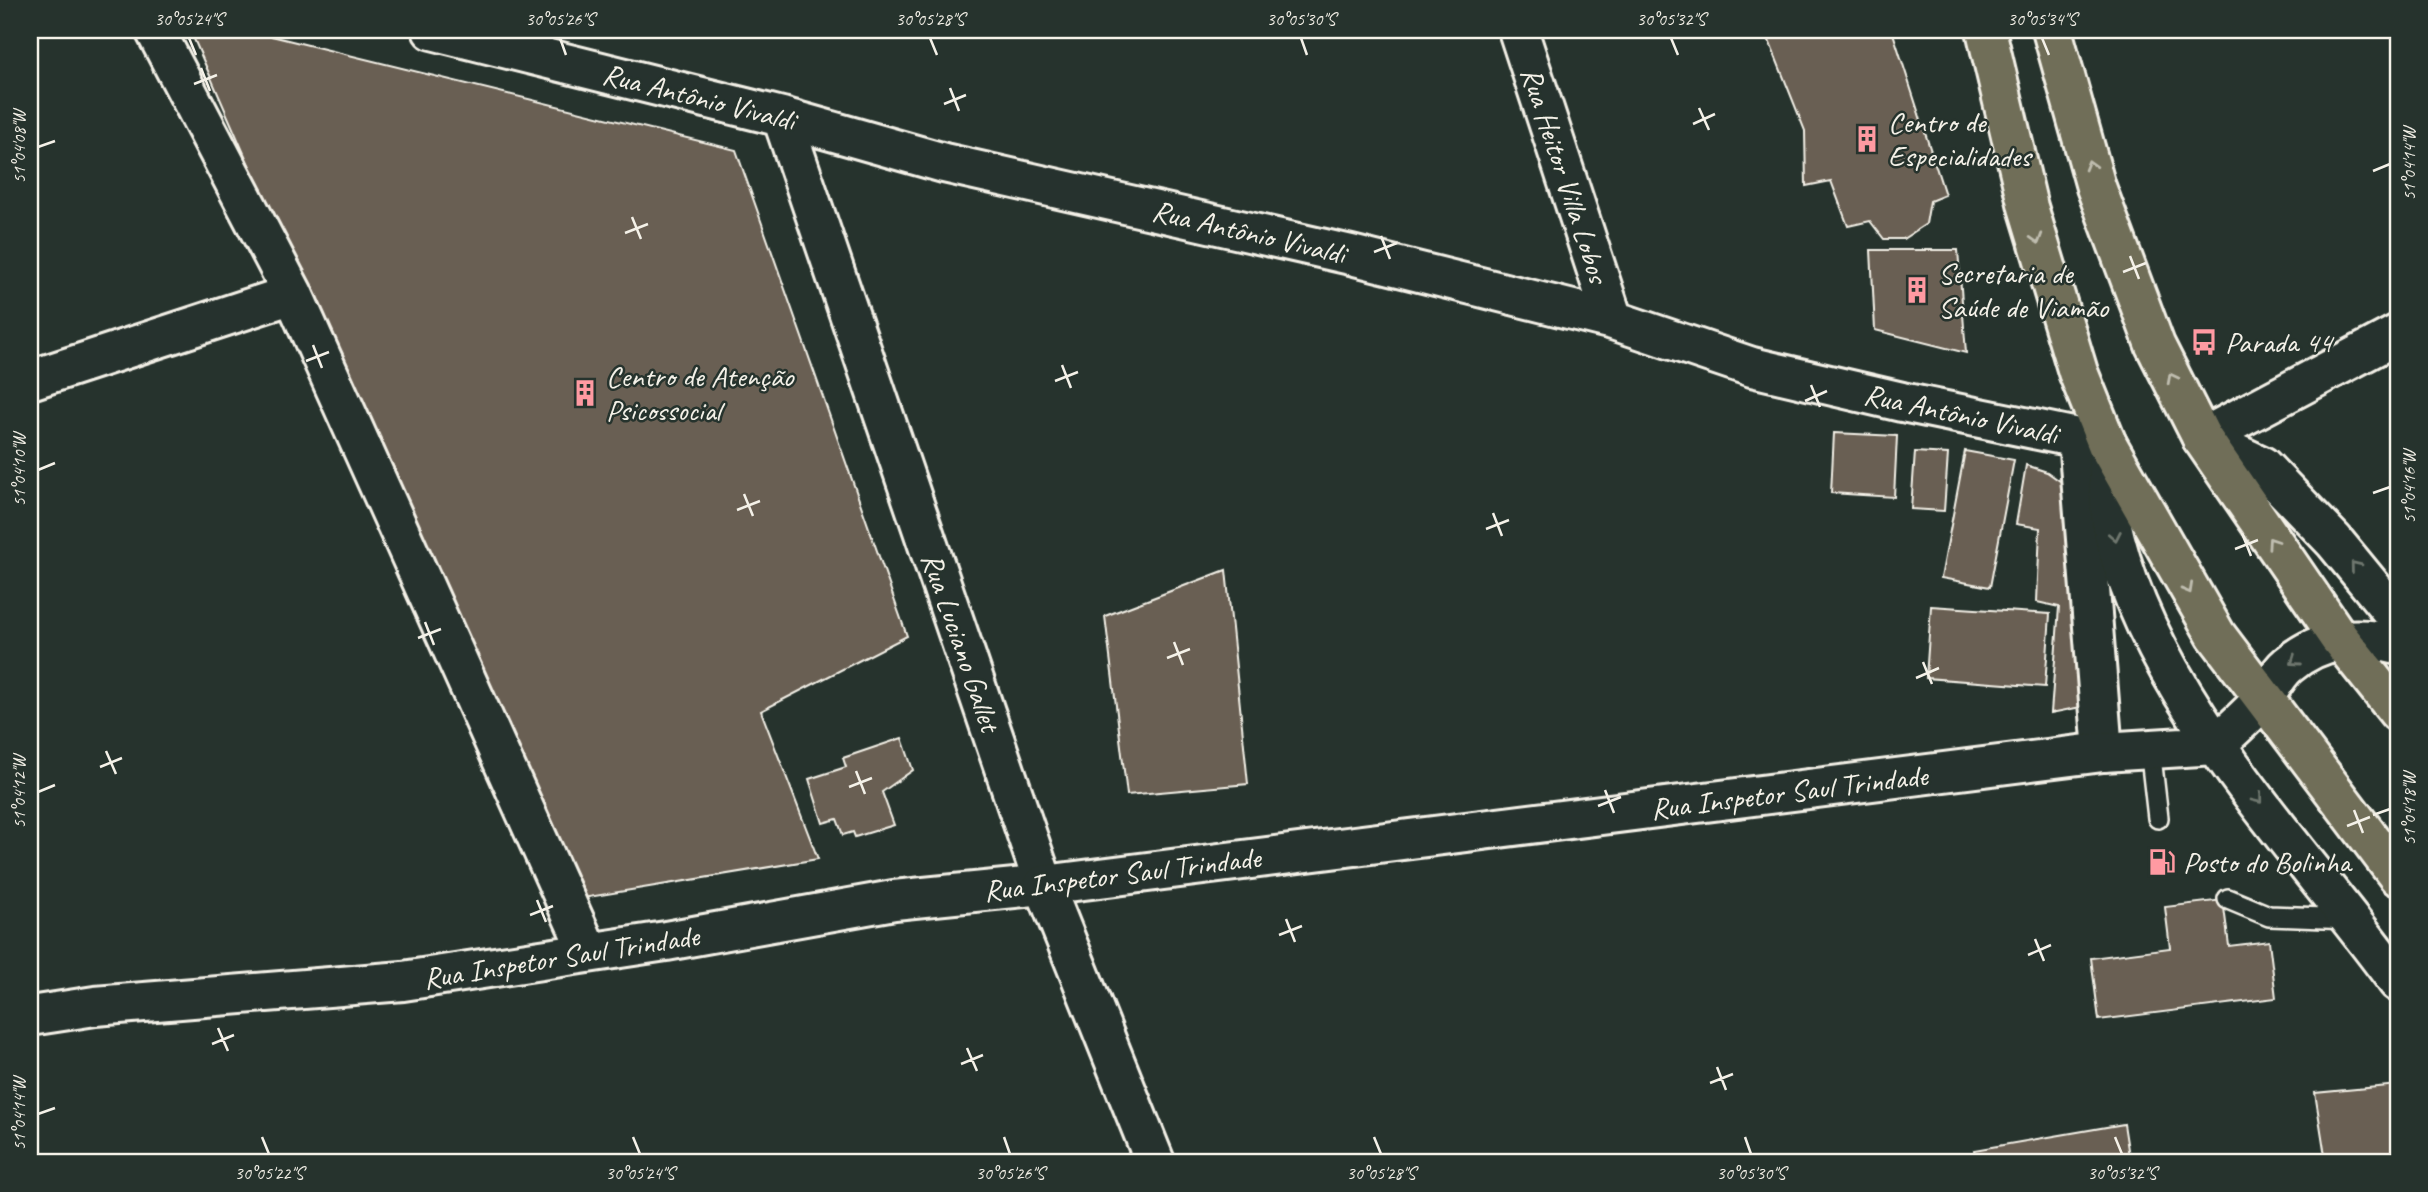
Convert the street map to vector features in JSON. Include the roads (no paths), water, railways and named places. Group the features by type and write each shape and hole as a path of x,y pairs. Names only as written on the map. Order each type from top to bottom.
{"main road":[{"path":"1986,30 2028,207 2078,372 2093,441 2203,615 2262,699 2398,876"},
{"path":"2052,30 2096,187 2155,345 2202,439 2339,638 2398,712"}],"street":[{"path":"155,30 293,293 588,951"},
{"name":"Rua Antônio Vivaldi","path":"432,30 782,117 944,163 1351,255 1613,320 1752,367 2093,441"},
{"name":"Rua Heitor Villa Lobos","path":"1518,30 1613,320"},
{"name":"Rua Luciano Gallet","path":"782,117 1044,885 1155,1162"},
{"path":"30,380 293,293"},
{"path":"2202,439 2398,334"},
{"path":"2202,439 2262,466 2334,541 2398,619"},
{"path":"2093,441 2114,536 2133,596 2155,648 2216,746 2353,919 2398,982"},
{"path":"2093,441 2103,752"},
{"path":"2216,746 2262,699 2286,666 2315,647 2339,638 2373,639 2398,645"},
{"name":"Rua Inspetor Saul Trindade","path":"30,1016 95,1006 403,981 666,941 894,900 1044,885 2103,752 2216,746"}],"lane":[{"path":"2150,748 2158,818"},
{"path":"2228,899 2269,916 2353,919"}],"place":[{"name":"Centro de Especialidades","path":"1867,139"},
{"name":"Secretaria de Saúde de Viamão","path":"1917,290"},
{"name":"Parada 44","path":"2204,342"},
{"name":"Centro de Atenção Psicossocial","path":"585,393"},
{"name":"Posto do Bolinha","path":"2162,862"}]}
